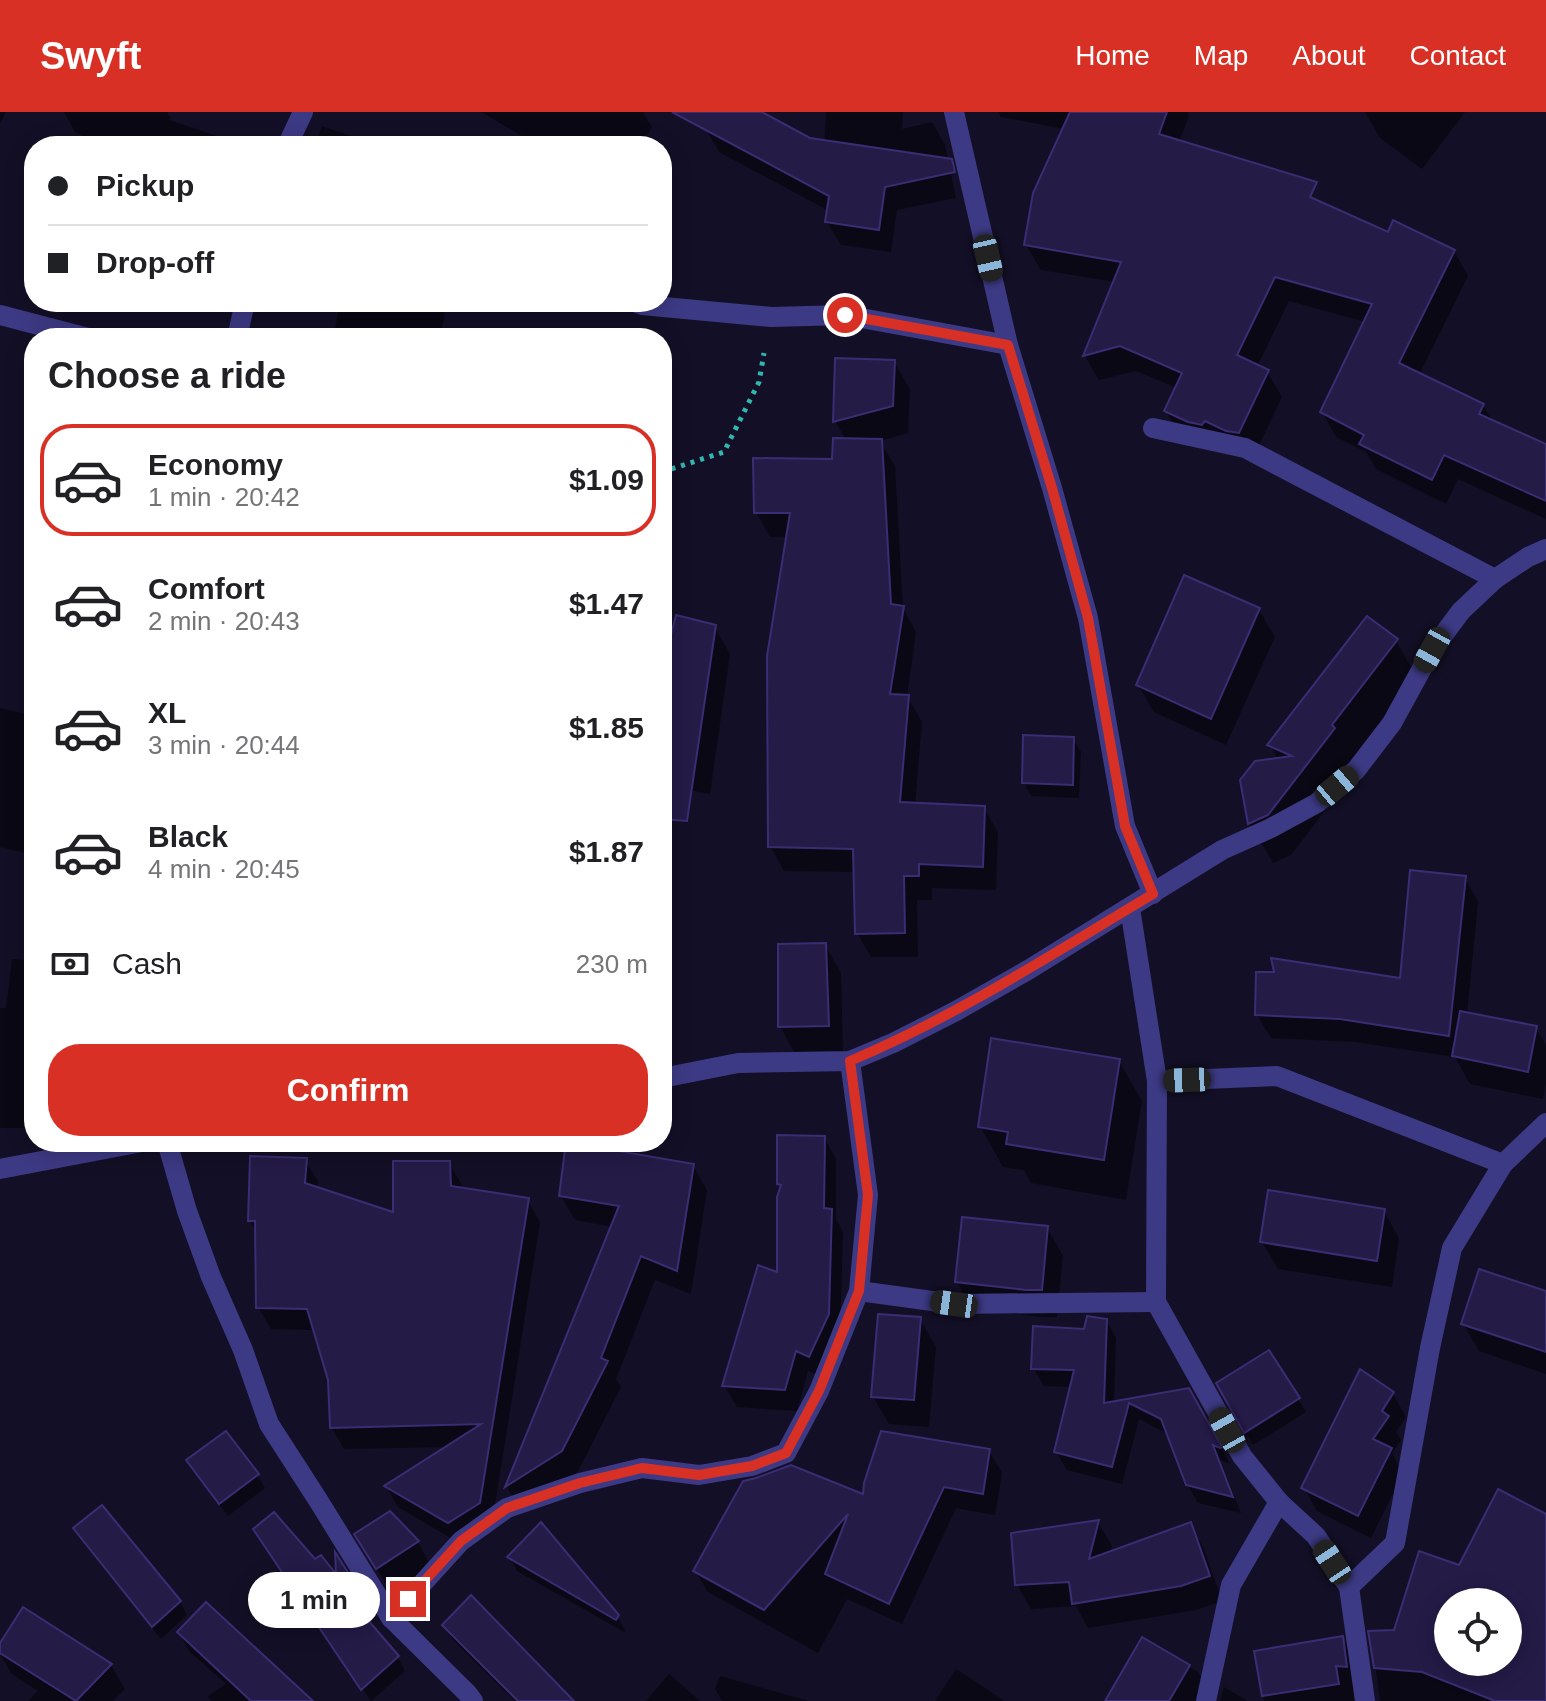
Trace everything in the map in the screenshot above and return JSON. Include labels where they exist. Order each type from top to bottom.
[{"type":"street","points":[[292,136],[303,112]]},
{"type":"street","points":[[954,112],[1008,345],[1088,618],[1125,826],[1153,894]]},
{"type":"street","points":[[672,308],[771,317],[845,315],[1008,345]]},
{"type":"street","points":[[0,315],[50,328]]},
{"type":"street","points":[[1153,428],[1245,448],[1495,579]]},
{"type":"street","points":[[672,1076],[738,1063],[850,1061],[893,1043],[1028,970],[1222,850],[1317,803],[1356,770],[1392,723],[1432,650],[1461,611],[1495,579],[1546,549]]},
{"type":"street","points":[[1130,908],[1157,1081],[1156,1302],[1242,1456],[1279,1502],[1316,1536],[1349,1587],[1365,1701]]},
{"type":"street","points":[[391,1618],[461,1541],[507,1508],[580,1483],[642,1468],[699,1475],[752,1466],[786,1453],[819,1391],[859,1291],[868,1195],[850,1061]]},
{"type":"street","points":[[1157,1081],[1277,1076],[1503,1164]]},
{"type":"street","points":[[1349,1587],[1395,1543],[1430,1348],[1452,1248],[1503,1164],[1546,1123]]},
{"type":"street","points":[[0,1169],[89,1152]]},
{"type":"street","points":[[170,1152],[191,1224],[243,1350],[269,1424],[391,1618],[473,1701]]},
{"type":"street","points":[[859,1291],[954,1304],[1156,1302]]},
{"type":"street","points":[[1206,1701],[1231,1585],[1279,1502]]},
{"type":"path","points":[[672,469],[724,452],[759,382],[771,317]]},
{"type":"building","points":[[672,112],[762,112],[810,138],[952,159],[955,172],[885,187],[879,230],[825,222],[829,196]]},
{"type":"building","points":[[1070,112],[1167,112],[1159,134],[1317,182],[1310,197],[1388,232],[1393,220],[1455,250],[1399,363],[1484,404],[1479,414],[1546,444],[1546,501],[1444,455],[1432,480],[1359,444],[1364,435],[1320,412],[1372,304],[1275,277],[1237,355],[1269,370],[1239,433],[1226,431],[1205,421],[1202,425],[1188,422],[1164,411],[1182,373],[1120,346],[1083,356],[1121,262],[1024,245],[1033,193]]},
{"type":"building","points":[[835,358],[895,360],[893,406],[833,422]]},
{"type":"building","points":[[833,438],[882,439],[891,604],[904,606],[890,694],[909,695],[900,802],[985,806],[983,867],[919,864],[919,876],[904,876],[905,933],[855,934],[853,849],[768,847],[767,656],[790,513],[754,513],[753,458],[832,459]]},
{"type":"building","points":[[1184,575],[1260,608],[1211,719],[1136,685]]},
{"type":"building","points":[[676,615],[716,625],[687,821],[672,820],[672,631]]},
{"type":"building","points":[[1367,616],[1398,639],[1268,815],[1248,824],[1240,780],[1255,761],[1292,756],[1267,745]]},
{"type":"building","points":[[1023,735],[1074,737],[1073,785],[1022,783]]},
{"type":"building","points":[[1410,870],[1466,876],[1449,1036],[1340,1019],[1255,1015],[1256,972],[1274,972],[1271,958],[1400,978]]},
{"type":"building","points":[[826,943],[829,1026],[778,1027],[778,944]]},
{"type":"building","points":[[1460,1011],[1537,1026],[1528,1072],[1452,1056]]},
{"type":"building","points":[[991,1038],[1120,1059],[1104,1160],[1006,1144],[1008,1132],[978,1127]]},
{"type":"building","points":[[777,1135],[825,1136],[824,1208],[832,1209],[829,1314],[809,1357],[796,1351],[785,1390],[722,1386],[758,1265],[777,1272],[777,1197],[781,1185],[777,1184]]},
{"type":"building","points":[[565,1152],[624,1152],[694,1164],[677,1271],[641,1256],[601,1358],[608,1361],[562,1451],[505,1487],[619,1206],[559,1196]]},
{"type":"building","points":[[250,1156],[307,1158],[305,1183],[393,1212],[393,1161],[450,1161],[451,1186],[529,1198],[480,1503],[448,1523],[384,1486],[481,1424],[330,1428],[328,1380],[307,1309],[256,1308],[255,1221],[248,1221]]},
{"type":"building","points":[[1268,1190],[1385,1209],[1377,1261],[1260,1242]]},
{"type":"building","points":[[962,1217],[1048,1226],[1042,1290],[955,1282]]},
{"type":"building","points":[[1479,1269],[1546,1291],[1546,1352],[1461,1324]]},
{"type":"building","points":[[878,1314],[921,1317],[914,1400],[871,1397]]},
{"type":"building","points":[[1087,1316],[1107,1319],[1104,1403],[1189,1388],[1222,1447],[1213,1445],[1233,1497],[1186,1485],[1161,1419],[1129,1403],[1112,1467],[1054,1452],[1074,1370],[1031,1369],[1033,1326],[1084,1329]]},
{"type":"building","points":[[1269,1350],[1300,1398],[1244,1433],[1216,1383]]},
{"type":"building","points":[[1360,1369],[1394,1392],[1382,1411],[1389,1416],[1373,1439],[1392,1448],[1358,1516],[1301,1488]]},
{"type":"building","points":[[226,1431],[259,1474],[219,1504],[186,1460]]},
{"type":"building","points":[[881,1431],[990,1449],[983,1494],[944,1487],[889,1604],[825,1574],[848,1514],[764,1610],[693,1571],[743,1481],[791,1465],[863,1494]]},
{"type":"building","points":[[1498,1489],[1546,1514],[1546,1701],[1495,1701],[1422,1672],[1374,1668],[1368,1631],[1394,1630],[1419,1551],[1459,1565]]},
{"type":"building","points":[[102,1505],[181,1601],[152,1627],[73,1528]]},
{"type":"building","points":[[390,1511],[419,1541],[376,1569],[354,1534]]},
{"type":"building","points":[[274,1512],[315,1559],[321,1555],[336,1574],[335,1552],[354,1582],[342,1590],[399,1656],[361,1690],[253,1529]]},
{"type":"building","points":[[1099,1520],[1089,1559],[1191,1522],[1210,1576],[1181,1586],[1072,1604],[1069,1582],[1015,1585],[1011,1533]]},
{"type":"building","points":[[541,1522],[619,1615],[616,1620],[507,1557]]},
{"type":"building","points":[[471,1595],[574,1701],[518,1701],[442,1625]]},
{"type":"building","points":[[206,1602],[313,1701],[251,1701],[177,1632]]},
{"type":"building","points":[[23,1607],[112,1664],[76,1701],[0,1653],[0,1643]]},
{"type":"building","points":[[1343,1636],[1347,1667],[1336,1666],[1339,1684],[1262,1696],[1254,1651]]},
{"type":"building","points":[[1142,1637],[1190,1665],[1169,1701],[1105,1701]]},
{"type":"route","points":[[408,1599],[461,1541],[507,1508],[580,1483],[642,1468],[699,1475],[752,1466],[786,1453],[819,1391],[859,1291],[868,1195],[850,1061],[956,1011],[1153,894],[1125,826],[1088,618],[1008,345],[845,315]]}]
